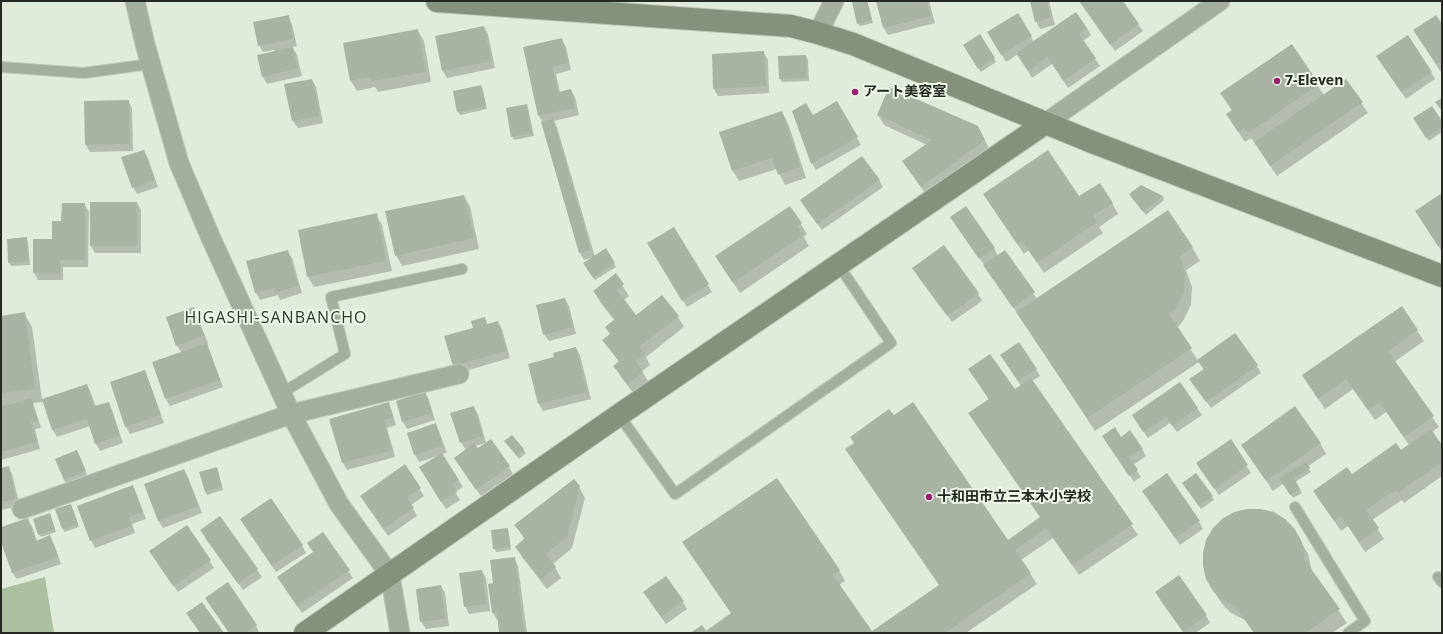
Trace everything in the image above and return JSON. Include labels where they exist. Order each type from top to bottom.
[{"type":"street","points":[[135,1],[150,64],[179,163],[210,236],[291,414],[339,504],[390,575],[400,633]]},
{"type":"street","points":[[437,1],[502,3],[791,26],[818,33],[853,44],[983,97],[1044,124],[1442,276]]},
{"type":"street","points":[[818,33],[834,1]]},
{"type":"street","points":[[305,633],[618,415],[1044,124],[1220,1]]},
{"type":"street","points":[[22,509],[291,414],[459,374]]},
{"type":"lane","points":[[1,67],[84,73],[150,64]]},
{"type":"lane","points":[[618,415],[675,494],[891,342],[838,264]]},
{"type":"lane","points":[[282,393],[345,354],[331,297],[462,269]]},
{"type":"lane","points":[[1295,507],[1365,621],[1348,633]]},
{"type":"green space","points":[[45,577],[54,633],[1,633],[1,589]]},
{"type":"building","points":[[867,1],[872,20],[857,24],[852,2]]},
{"type":"building","points":[[876,1],[927,1],[931,16],[883,28]]},
{"type":"building","points":[[1030,1],[1047,1],[1051,18],[1035,22]]},
{"type":"building","points":[[1079,1],[1123,1],[1139,24],[1110,45]]},
{"type":"building","points":[[1076,12],[1087,28],[1079,34],[1096,58],[1064,81],[1047,57],[1028,71],[1016,53]]},
{"type":"building","points":[[1018,13],[1032,36],[1001,55],[987,32]]},
{"type":"building","points":[[289,15],[293,39],[258,46],[253,22]]},
{"type":"building","points":[[1436,15],[1442,24],[1442,60],[1436,64],[1413,30]]},
{"type":"building","points":[[484,26],[492,61],[442,71],[435,36]]},
{"type":"building","points":[[418,29],[426,72],[371,81],[370,77],[350,81],[343,43]]},
{"type":"building","points":[[980,34],[995,58],[978,69],[963,45]]},
{"type":"building","points":[[1408,35],[1432,72],[1401,92],[1376,56]]},
{"type":"building","points":[[562,38],[568,63],[552,67],[558,92],[571,89],[575,108],[538,116],[523,47]]},
{"type":"building","points":[[1292,44],[1319,84],[1248,133],[1244,128],[1238,132],[1226,114],[1232,110],[1220,93]]},
{"type":"building","points":[[293,47],[298,68],[262,77],[257,55]]},
{"type":"building","points":[[764,51],[766,86],[713,89],[712,54]]},
{"type":"building","points":[[806,55],[807,78],[779,79],[778,56]]},
{"type":"building","points":[[312,79],[320,116],[292,121],[284,84]]},
{"type":"building","points":[[1346,79],[1363,102],[1270,166],[1254,142]]},
{"type":"building","points":[[481,85],[486,106],[457,112],[453,91]]},
{"type":"building","points":[[889,87],[978,126],[985,140],[921,187],[902,161],[932,140],[877,115]]},
{"type":"building","points":[[1442,98],[1442,111],[1435,102]]},
{"type":"building","points":[[129,100],[130,144],[85,145],[84,101]]},
{"type":"building","points":[[837,101],[858,137],[811,164],[792,111],[806,103],[813,115]]},
{"type":"building","points":[[527,104],[532,133],[511,137],[506,108]]},
{"type":"building","points":[[1432,106],[1442,121],[1442,127],[1426,138],[1413,118]]},
{"type":"building","points":[[782,111],[801,167],[778,175],[772,158],[732,171],[719,132]]},
{"type":"building","points":[[553,118],[591,250],[579,253],[541,122]]},
{"type":"building","points":[[144,150],[155,180],[132,188],[121,157]]},
{"type":"building","points":[[1048,150],[1079,196],[1100,183],[1113,203],[1093,216],[1097,222],[1037,263],[1022,241],[1017,244],[983,194]]},
{"type":"building","points":[[862,156],[880,180],[817,224],[800,200]]},
{"type":"building","points":[[1141,185],[1163,196],[1143,212],[1129,194]]},
{"type":"building","points":[[1442,193],[1442,243],[1438,246],[1415,211]]},
{"type":"building","points":[[464,195],[474,238],[395,256],[385,211]]},
{"type":"building","points":[[90,202],[137,202],[137,246],[90,246]]},
{"type":"building","points":[[62,203],[85,203],[85,260],[60,260],[60,273],[33,273],[33,239],[52,239],[52,221],[61,221]]},
{"type":"building","points":[[790,206],[802,223],[798,226],[804,235],[733,283],[715,256]]},
{"type":"building","points":[[966,206],[995,248],[979,259],[950,217]]},
{"type":"building","points":[[1168,210],[1193,247],[1180,256],[1185,273],[1184,292],[1176,308],[1169,314],[1192,348],[1087,418],[1016,312]]},
{"type":"building","points":[[377,213],[386,261],[307,277],[298,230]]},
{"type":"building","points":[[674,227],[709,284],[682,301],[647,243]]},
{"type":"building","points":[[27,237],[28,261],[8,263],[7,239]]},
{"type":"building","points":[[944,245],[979,293],[947,316],[912,268]]},
{"type":"building","points":[[606,248],[615,263],[593,278],[583,263]]},
{"type":"building","points":[[288,250],[298,286],[275,293],[274,288],[255,293],[246,261]]},
{"type":"building","points":[[1005,250],[1035,292],[1013,308],[983,265]]},
{"type":"building","points":[[616,273],[624,284],[617,290],[636,315],[662,295],[679,316],[639,347],[645,354],[636,361],[643,372],[628,384],[613,366],[619,361],[602,340],[610,334],[605,327],[615,319],[593,291]]},
{"type":"building","points":[[565,298],[573,327],[543,335],[536,305]]},
{"type":"building","points":[[1402,306],[1418,330],[1388,351],[1434,416],[1404,437],[1380,402],[1368,410],[1346,379],[1318,399],[1302,375]]},
{"type":"building","points":[[194,307],[204,336],[176,346],[166,317]]},
{"type":"building","points":[[25,312],[35,389],[1,393],[1,316]]},
{"type":"building","points":[[485,317],[487,324],[498,321],[507,351],[453,366],[444,336],[473,328],[471,321]]},
{"type":"building","points":[[1235,333],[1258,365],[1206,402],[1189,379],[1204,369],[1197,360]]},
{"type":"building","points":[[1019,342],[1037,369],[1018,381],[1000,355]]},
{"type":"building","points":[[207,343],[220,380],[165,399],[152,362]]},
{"type":"building","points":[[576,347],[587,392],[538,404],[528,364],[554,357],[553,353]]},
{"type":"building","name":"十和田市立三本木小学校","points":[[990,354],[1015,389],[1031,378],[1133,524],[1072,565],[1046,528],[1015,550],[1031,573],[945,633],[690,633],[702,625],[706,631],[731,613],[682,542],[777,478],[840,570],[833,575],[872,631],[939,585],[845,449],[854,443],[850,437],[889,409],[894,415],[913,402],[1008,540],[1040,517],[968,413],[989,399],[968,369]]},
{"type":"building","points":[[145,370],[161,415],[125,427],[110,382]]},
{"type":"building","points":[[1180,382],[1198,408],[1172,426],[1166,417],[1143,432],[1132,415]]},
{"type":"building","points":[[87,384],[94,406],[109,402],[120,436],[95,444],[87,419],[52,430],[42,399]]},
{"type":"building","points":[[425,391],[432,413],[402,422],[396,401]]},
{"type":"building","points":[[31,398],[38,420],[31,422],[37,442],[1,452],[1,407]]},
{"type":"building","points":[[389,402],[393,418],[384,420],[392,450],[342,463],[329,419]]},
{"type":"building","points":[[474,406],[483,436],[460,443],[450,413]]},
{"type":"building","points":[[1295,406],[1321,443],[1266,481],[1241,445]]},
{"type":"building","points":[[436,423],[443,446],[414,455],[407,433]]},
{"type":"building","points":[[1115,427],[1121,437],[1130,430],[1143,449],[1129,457],[1138,470],[1129,476],[1102,436]]},
{"type":"building","points":[[1431,429],[1442,445],[1442,462],[1398,493],[1395,490],[1366,510],[1379,528],[1359,542],[1341,516],[1334,521],[1313,491],[1347,467],[1352,474],[1396,443],[1401,450]]},
{"type":"building","points":[[512,435],[524,449],[517,456],[504,441]]},
{"type":"building","points":[[491,439],[510,466],[476,490],[454,458],[474,443],[478,448]]},
{"type":"building","points":[[1231,439],[1248,465],[1214,489],[1196,463]]},
{"type":"building","points":[[77,450],[86,471],[64,480],[55,459]]},
{"type":"building","points":[[442,453],[459,480],[452,484],[457,492],[441,502],[419,467]]},
{"type":"building","points":[[1306,462],[1310,468],[1294,478],[1300,489],[1290,495],[1279,478]]},
{"type":"building","points":[[405,464],[421,488],[407,498],[414,508],[384,529],[360,496]]},
{"type":"building","points":[[9,466],[16,499],[1,502],[1,468]]},
{"type":"building","points":[[217,467],[222,487],[205,492],[199,472]]},
{"type":"building","points":[[184,469],[198,506],[158,521],[144,484]]},
{"type":"building","points":[[1167,473],[1200,521],[1175,538],[1142,491]]},
{"type":"building","points":[[1196,473],[1213,496],[1199,506],[1182,483]]},
{"type":"building","points":[[574,479],[580,486],[567,537],[546,554],[556,567],[541,579],[515,547],[525,538],[514,525]]},
{"type":"building","points":[[133,485],[143,512],[129,517],[132,526],[90,541],[77,506]]},
{"type":"building","points":[[271,498],[303,545],[272,566],[240,519]]},
{"type":"building","points":[[71,504],[78,524],[62,529],[55,509]]},
{"type":"building","points":[[1247,509],[1260,509],[1274,512],[1285,519],[1294,528],[1301,540],[1305,553],[1304,559],[1340,609],[1305,633],[1254,633],[1236,607],[1222,600],[1213,591],[1206,579],[1203,566],[1203,553],[1206,540],[1213,528],[1222,519],[1234,512]]},
{"type":"building","points":[[50,513],[55,529],[38,535],[33,519]]},
{"type":"building","points":[[220,516],[258,569],[238,584],[200,530]]},
{"type":"building","points":[[28,518],[36,541],[50,535],[58,557],[12,573],[1,542],[1,527]]},
{"type":"building","points":[[187,525],[211,560],[173,586],[149,551]]},
{"type":"building","points":[[508,528],[510,547],[493,549],[491,530]]},
{"type":"building","points":[[323,532],[350,570],[297,606],[277,577],[313,552],[307,543]]},
{"type":"building","points":[[515,557],[524,633],[499,633],[497,612],[492,613],[488,584],[493,583],[490,560]]},
{"type":"building","points":[[482,570],[486,604],[464,607],[459,573]]},
{"type":"building","points":[[1179,575],[1207,615],[1183,632],[1155,592]]},
{"type":"building","points":[[666,576],[684,601],[661,617],[643,592]]},
{"type":"building","points":[[228,582],[257,625],[245,633],[229,633],[205,598]]},
{"type":"building","points":[[441,585],[445,619],[420,622],[416,589]]},
{"type":"building","points":[[202,602],[224,633],[200,633],[186,613]]},
{"type":"place","name":"7-Eleven","points":[[1277,81]]},
{"type":"place","name":"アート美容室","points":[[855,92]]},
{"type":"place","name":"十和田市立三本木小学校","points":[[929,497]]},
{"type":"district","name":"HIGASHI-SANBANCHO","points":[[276,318]]}]
